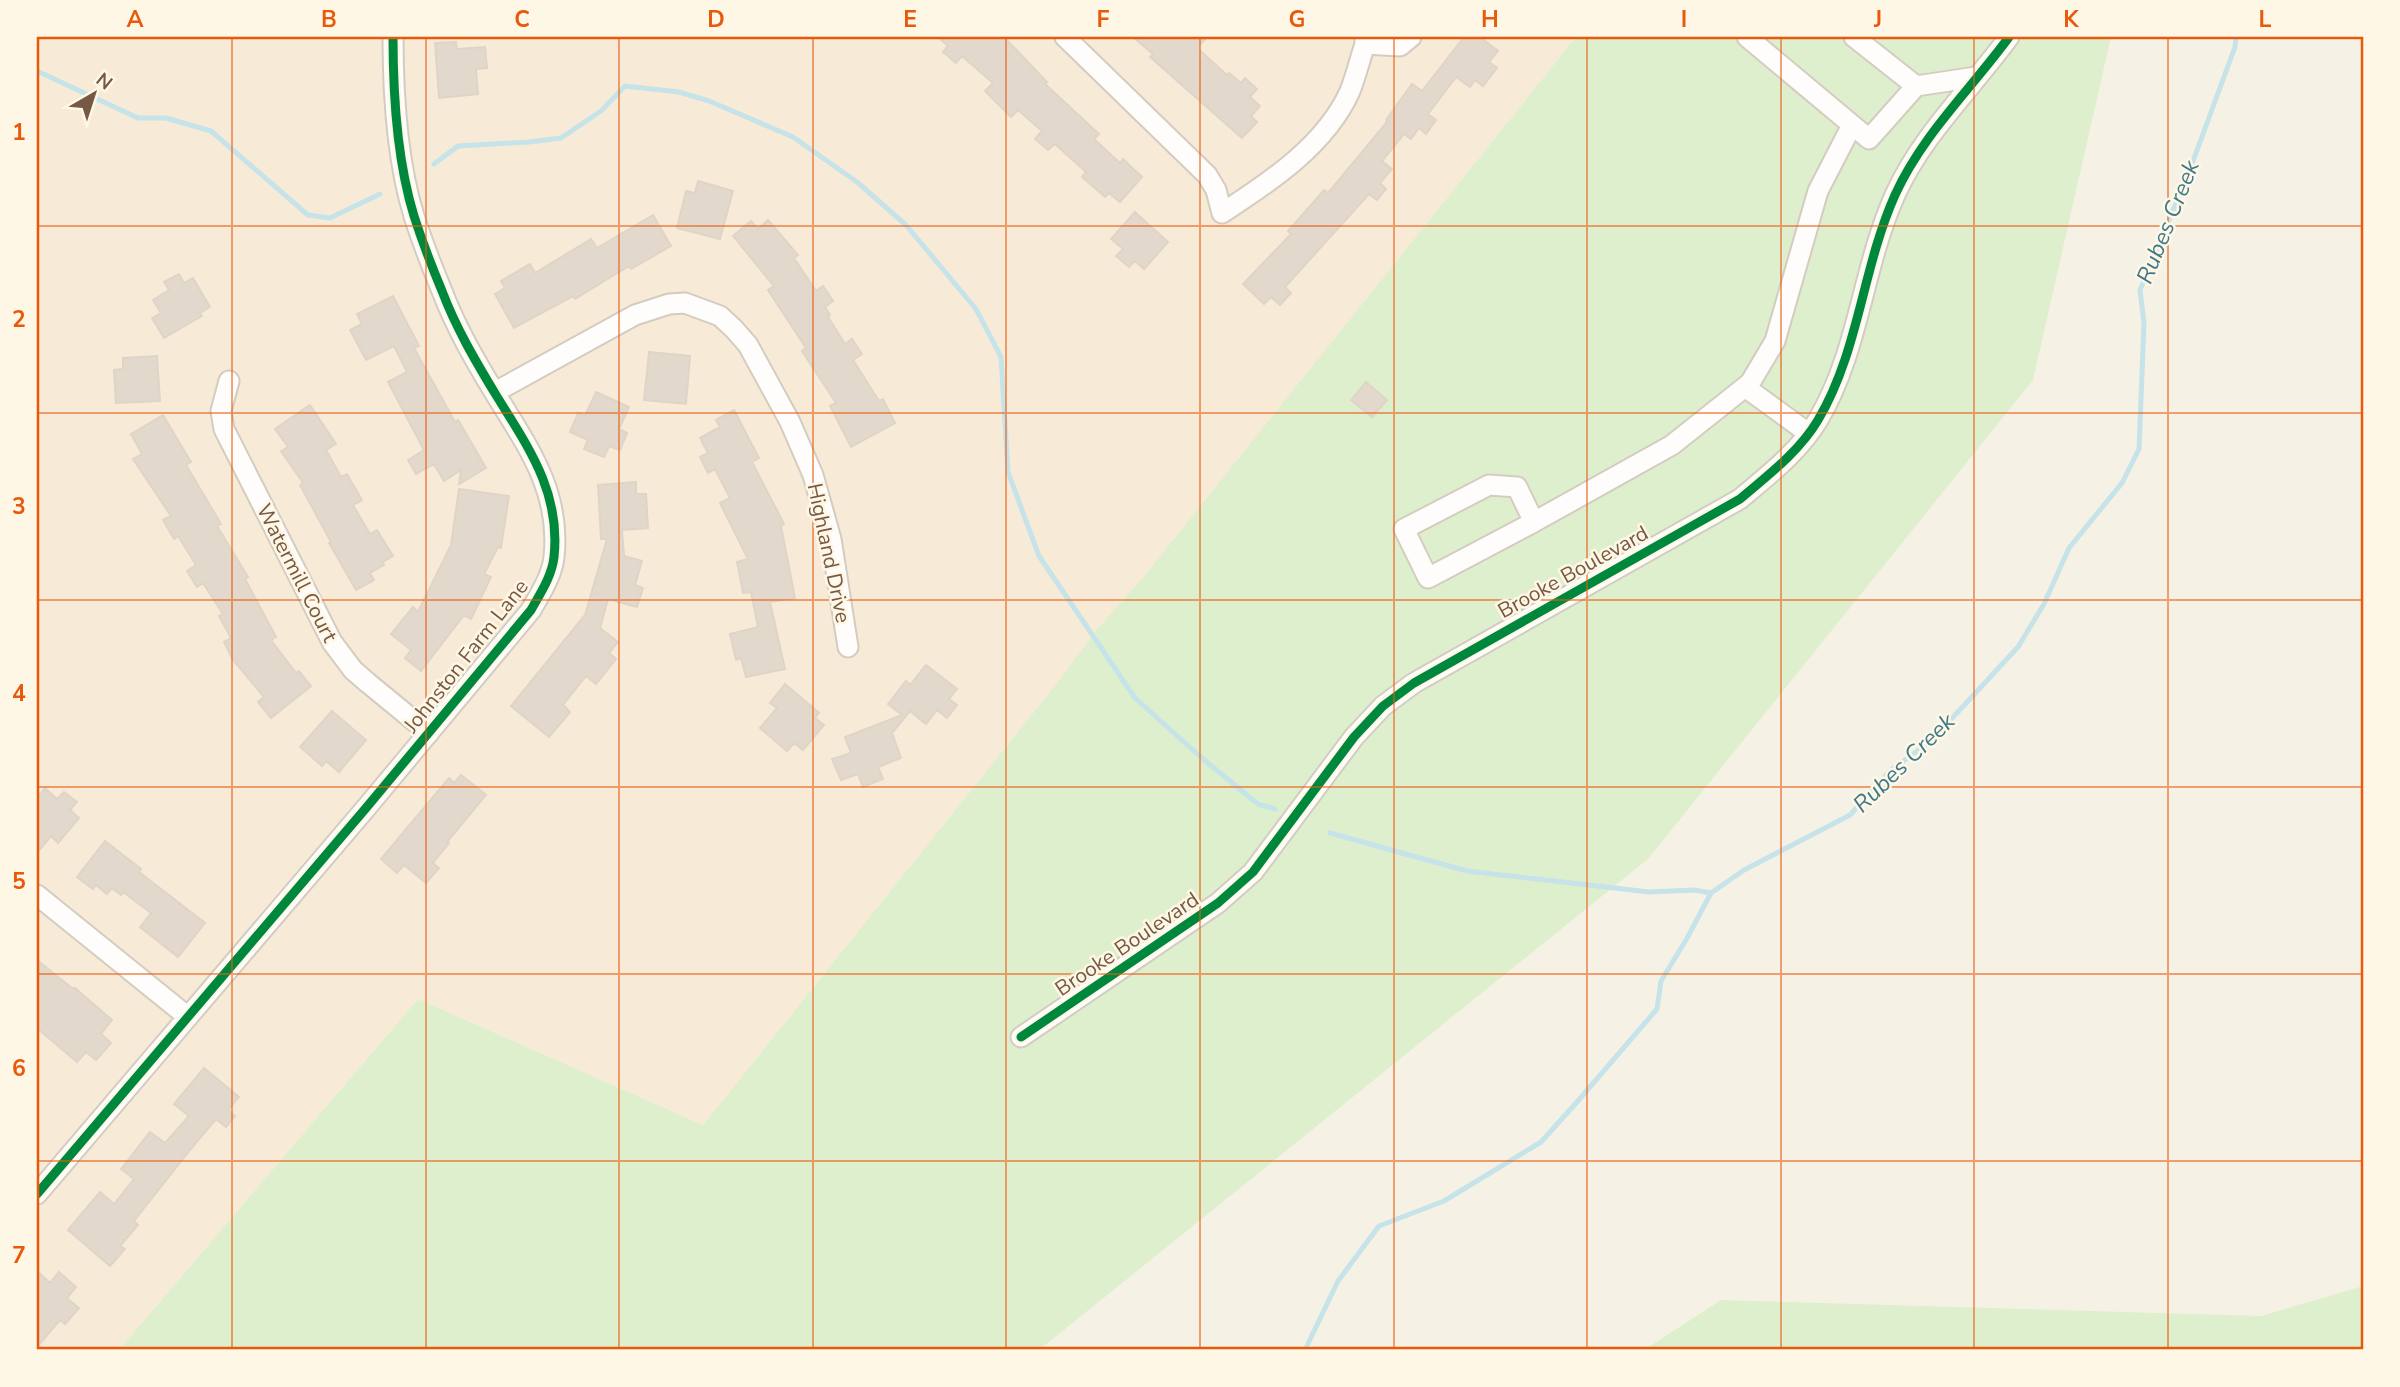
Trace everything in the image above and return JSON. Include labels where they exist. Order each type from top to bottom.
[{"type":"street","name":"Johnston Farm Lane","points":[[37,1194],[531,610],[544,587],[554,559],[555,527],[541,468],[458,326],[442,292],[414,215],[395,110],[393,37]]},
{"type":"street","points":[[1065,37],[1207,175],[1216,190],[1222,214],[1267,184],[1322,134],[1350,92],[1365,40],[1400,46],[1412,37]]},
{"type":"street","points":[[1747,37],[1869,139],[1916,86],[1976,77]]},
{"type":"street","points":[[1854,37],[1916,86]]},
{"type":"street","name":"Brooke Boulevard","points":[[1021,1037],[1218,903],[1253,872],[1322,778],[1383,706],[1450,661],[1740,499],[1783,463],[1817,422],[1838,382],[1850,348],[1865,284],[1896,193],[1933,132],[2009,37]]},
{"type":"street","points":[[1534,522],[1517,487],[1489,485],[1404,529],[1428,578],[1534,522],[1671,445],[1750,383],[1775,341],[1818,191],[1852,125]]},
{"type":"street","name":"Highland Drive","points":[[495,392],[635,314],[651,308],[685,303],[720,316],[734,329],[758,362],[790,422],[813,475],[831,539],[848,647]]},
{"type":"street","name":"Watermill Court","points":[[229,381],[221,411],[224,429],[322,626],[353,670],[429,733]]},
{"type":"street","points":[[1745,387],[1808,433]]},
{"type":"street","points":[[37,895],[188,1017]]},
{"type":"shaded area","points":[[37,37],[1576,37],[1145,575],[1099,627],[1054,687],[703,1125],[418,999],[119,1350],[37,1350]]},
{"type":"green space","points":[[1576,37],[2111,37],[2033,380],[1648,859],[1039,1350],[119,1350],[418,999],[703,1125],[1054,687],[1099,627],[1145,575]]},
{"type":"green space","points":[[2363,1286],[2363,1350],[1644,1350],[1721,1300],[2261,1316]]},
{"type":"building","points":[[938,37],[1004,37],[1047,82],[1045,84],[1099,134],[1094,139],[1120,163],[1123,159],[1142,177],[1120,202],[1109,193],[1105,197],[1082,177],[1086,172],[1055,144],[1048,150],[1035,139],[1042,131],[1018,110],[1011,117],[985,91],[993,83],[962,56],[956,63],[943,52],[948,46]]},
{"type":"building","points":[[1133,37],[1207,37],[1197,48],[1227,75],[1229,73],[1241,83],[1245,78],[1257,89],[1250,97],[1260,106],[1251,116],[1257,122],[1242,138],[1150,57],[1153,54]]},
{"type":"building","points":[[1464,37],[1480,37],[1498,51],[1489,62],[1497,68],[1483,86],[1475,80],[1470,87],[1456,77],[1428,114],[1436,120],[1426,134],[1419,128],[1411,139],[1404,134],[1382,161],[1392,169],[1380,183],[1386,189],[1377,200],[1369,194],[1285,287],[1291,293],[1280,305],[1271,297],[1264,304],[1243,284],[1291,234],[1288,231],[1324,190],[1328,193],[1387,122],[1412,84],[1422,91]]},
{"type":"building","points":[[456,42],[457,49],[485,47],[487,68],[476,69],[478,94],[439,98],[435,43]]},
{"type":"building","points":[[698,181],[733,191],[720,239],[677,228],[686,191],[695,193]]},
{"type":"building","points":[[1135,212],[1168,242],[1144,269],[1135,261],[1129,267],[1116,256],[1123,249],[1111,239]]},
{"type":"building","points":[[653,215],[671,246],[631,269],[629,266],[575,299],[573,296],[514,328],[495,294],[505,288],[501,281],[530,264],[535,273],[591,239],[597,248]]},
{"type":"building","points":[[768,220],[798,255],[794,258],[816,291],[823,286],[833,301],[825,307],[830,315],[828,317],[845,344],[852,339],[862,354],[853,360],[879,401],[883,399],[895,423],[851,447],[830,406],[836,403],[802,351],[806,348],[768,290],[774,286],[733,236],[751,221],[758,229]]},
{"type":"building","points":[[179,274],[184,283],[193,278],[210,307],[200,313],[202,316],[164,338],[152,318],[161,313],[153,300],[169,290],[164,282]]},
{"type":"building","points":[[393,296],[419,346],[414,348],[455,422],[458,420],[486,468],[459,484],[461,470],[444,481],[434,464],[416,474],[408,460],[424,450],[388,382],[407,372],[394,346],[366,360],[350,330],[362,324],[357,314]]},
{"type":"building","points":[[649,352],[690,356],[686,404],[644,400]]},
{"type":"building","points":[[157,356],[160,401],[116,403],[114,370],[123,369],[123,358]]},
{"type":"building","points":[[1366,382],[1387,400],[1372,417],[1351,400]]},
{"type":"building","points":[[596,392],[629,407],[619,429],[627,433],[620,450],[609,446],[604,457],[584,449],[588,440],[570,432],[578,413],[585,416]]},
{"type":"building","points":[[310,405],[336,444],[326,450],[341,477],[347,474],[362,500],[353,505],[370,534],[377,530],[393,556],[370,573],[374,580],[356,590],[300,485],[303,483],[281,451],[288,447],[275,429]]},
{"type":"building","points":[[734,410],[759,458],[752,462],[784,524],[781,526],[795,598],[770,602],[785,669],[746,677],[741,658],[736,660],[730,634],[758,627],[751,592],[743,593],[737,562],[748,559],[720,503],[730,498],[715,469],[708,473],[700,457],[708,453],[700,438],[720,427],[716,420]]},
{"type":"building","points":[[163,415],[191,462],[186,465],[221,524],[217,526],[248,577],[245,579],[276,637],[271,640],[296,673],[299,671],[311,686],[271,718],[258,702],[264,697],[233,660],[224,642],[231,638],[219,616],[223,614],[203,583],[197,587],[187,571],[196,565],[178,536],[174,539],[163,520],[171,516],[133,459],[142,454],[131,434]]},
{"type":"building","points":[[636,482],[636,494],[646,494],[648,528],[622,530],[624,556],[642,561],[635,585],[643,588],[637,607],[608,599],[600,628],[618,642],[609,653],[616,659],[596,684],[586,676],[563,705],[570,712],[549,737],[511,706],[585,615],[607,539],[601,539],[598,485]]},
{"type":"building","points":[[459,489],[509,496],[501,548],[498,547],[484,574],[491,577],[471,619],[464,615],[421,671],[405,658],[411,650],[391,634],[413,607],[418,612],[451,545]]},
{"type":"building","points":[[926,665],[957,689],[949,699],[957,705],[947,718],[937,710],[926,724],[910,711],[892,733],[901,758],[878,767],[883,779],[863,787],[858,774],[841,780],[832,759],[851,753],[845,737],[902,715],[888,704],[906,681],[910,685]]},
{"type":"building","points":[[785,684],[819,713],[815,718],[824,725],[803,750],[794,743],[787,751],[760,728],[777,708],[770,703]]},
{"type":"building","points":[[332,711],[366,740],[339,772],[326,761],[322,766],[300,747]]},
{"type":"building","points":[[461,775],[486,795],[433,863],[439,868],[426,883],[404,865],[397,873],[381,859],[449,778],[454,783]]},
{"type":"building","points":[[45,788],[57,799],[64,792],[77,802],[70,810],[79,818],[58,843],[51,836],[37,853],[37,798]]},
{"type":"building","points":[[105,841],[141,869],[139,872],[205,923],[178,957],[140,927],[151,913],[123,892],[121,895],[112,888],[107,894],[96,885],[93,889],[77,877]]},
{"type":"building","points":[[37,960],[112,1020],[101,1034],[111,1043],[96,1060],[86,1052],[77,1062],[37,1028]]},
{"type":"building","points":[[204,1068],[239,1097],[228,1110],[235,1116],[226,1127],[216,1119],[190,1150],[134,1221],[138,1225],[120,1246],[125,1249],[110,1266],[68,1230],[100,1192],[114,1204],[134,1179],[121,1169],[150,1132],[165,1143],[189,1116],[174,1104]]},
{"type":"building","points":[[37,1271],[50,1283],[59,1272],[76,1287],[67,1298],[79,1308],[65,1324],[60,1320],[37,1347]]},
{"type":"waterway","name":"Rubes Creek","points":[[1305,1350],[1338,1281],[1379,1226],[1444,1201],[1541,1142],[1577,1102],[1657,1009],[1661,981],[1711,893],[1744,870],[1850,815],[1891,770],[1931,741],[2018,647],[2044,604],[2069,548],[2122,483],[2139,449],[2144,323],[2140,290],[2189,172],[2235,47],[2236,37]]},
{"type":"waterway","points":[[37,71],[138,118],[166,118],[211,131],[308,215],[330,218],[380,194]]},
{"type":"waterway","points":[[434,164],[458,146],[561,138],[601,111],[625,86],[679,92],[709,101],[793,137],[857,182],[906,225],[976,309],[1001,357],[1008,472],[1039,556],[1135,698],[1258,804],[1275,809]]},
{"type":"waterway","points":[[1330,833],[1467,871],[1649,892],[1694,890],[1711,893]]},
{"type":"cycle path","points":[[37,1194],[531,610],[551,571],[555,534],[552,512],[540,471],[460,331],[414,216],[397,127],[393,37]]},
{"type":"cycle path","points":[[1021,1037],[1218,903],[1253,872],[1354,737],[1383,706],[1414,683],[1740,499],[1792,453],[1810,432],[1832,394],[1852,338],[1884,223],[1906,173],[1933,132],[2009,37]]}]
